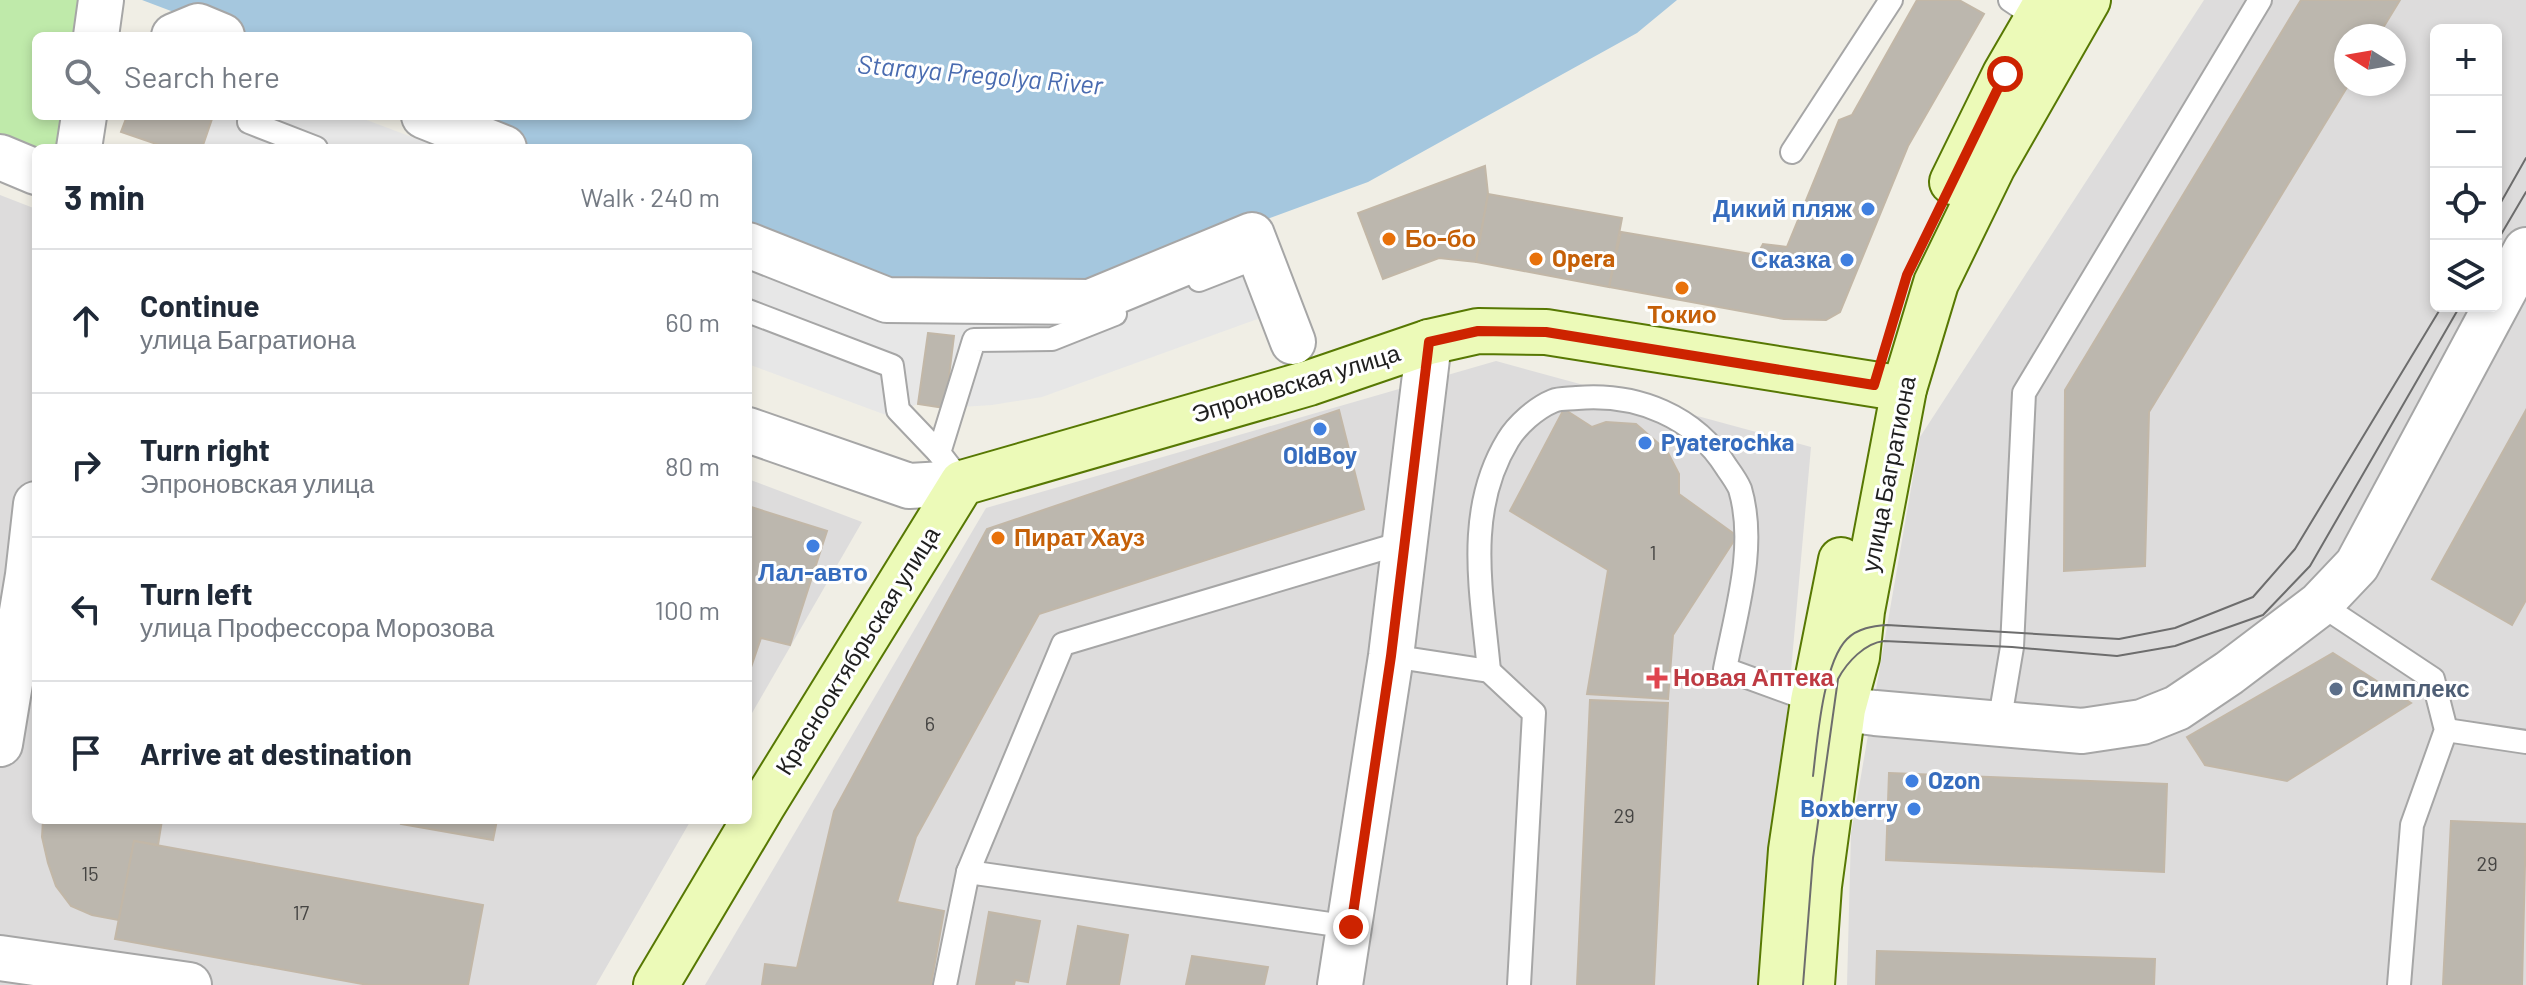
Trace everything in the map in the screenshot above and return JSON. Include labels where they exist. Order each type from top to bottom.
[{"type":"main road","name":"улица Багратиона","points":[[1889,387],[1993,166],[2088,0]]},
{"type":"main road","name":"улица Багратиона","points":[[1781,985],[1791,850],[1828,705],[1857,657],[1889,387],[1907,275],[2005,74],[2032,6]]},
{"type":"main road","name":"Эпроновская улица","points":[[950,468],[1309,383],[1429,342],[1478,331],[1546,332],[1889,387]]},
{"type":"main road","name":"Краснооктябрьская улица","points":[[756,802],[950,468]]},
{"type":"main road","name":"улица Багратиона","points":[[1812,985],[1828,705]]},
{"type":"main road","name":"Краснооктябрьская улица","points":[[656,985],[744,824]]},
{"type":"street","points":[[97,32],[101,0]]},
{"type":"street","points":[[184,32],[198,26],[212,32]]},
{"type":"street","points":[[80,144],[83,120]]},
{"type":"street","points":[[434,120],[494,144]]},
{"type":"street","points":[[0,157],[32,170]]},
{"type":"street","name":"Эпроновская улица","points":[[752,247],[887,300],[1090,302],[1252,235],[1293,342]]},
{"type":"street","points":[[1828,705],[2082,731],[2142,722],[2177,708],[2320,604],[2357,565],[2526,250]]},
{"type":"street","points":[[1340,985],[1391,656],[1429,342]]},
{"type":"street","name":"Эпроновская улица","points":[[752,431],[909,486],[950,468]]},
{"type":"street","points":[[0,744],[32,576]]},
{"type":"street","points":[[0,958],[189,985]]},
{"type":"lane","points":[[1792,152],[1891,0]]},
{"type":"lane","points":[[1999,724],[2012,647],[2024,393],[2260,0]]},
{"type":"lane","points":[[249,122],[306,144]]},
{"type":"lane","points":[[950,468],[974,340],[1052,339],[1240,264]]},
{"type":"lane","points":[[752,313],[892,366],[898,410],[950,468]]},
{"type":"lane","points":[[1489,671],[1478,541],[1487,486],[1508,439],[1530,415],[1554,400],[1598,396],[1628,400],[1656,410],[1687,424],[1714,447],[1739,487],[1746,521],[1746,557],[1725,669],[1828,705]]},
{"type":"lane","points":[[945,985],[968,872],[1063,644],[1405,542]]},
{"type":"lane","points":[[2320,604],[2433,679],[2446,730],[2412,825],[2399,985]]},
{"type":"lane","points":[[1391,656],[1489,671],[1534,713],[1519,985]]},
{"type":"lane","points":[[2446,730],[2526,742]]},
{"type":"lane","points":[[968,872],[1351,927]]},
{"type":"shaded area","points":[[2204,0],[2526,0],[2526,985],[1847,985],[1851,833],[1920,437]]},
{"type":"shaded area","points":[[212,120],[367,120],[430,144],[203,144]]},
{"type":"shaded area","points":[[0,195],[32,207],[32,824],[689,824],[596,985],[0,985]]},
{"type":"shaded area","points":[[1250,251],[1274,313],[1042,397],[945,408],[954,337],[928,333],[918,404],[886,415],[752,365],[752,264]]},
{"type":"shaded area","points":[[1496,361],[1811,447],[1763,985],[705,985],[986,508]]},
{"type":"shaded area","points":[[752,481],[862,522],[752,713]]},
{"type":"green space","points":[[0,0],[101,0],[97,32],[32,32],[32,120],[83,120],[80,144],[32,144],[32,170],[0,157]]},
{"type":"water","name":"Staraya Pregolya River","points":[[142,0],[1677,0],[1637,33],[1368,182],[1088,285],[889,284],[752,232],[752,144],[520,144],[458,120],[752,120],[752,32],[226,32]]},
{"type":"building","points":[[1917,0],[1959,0],[1984,14],[1908,146],[1840,312],[1826,320],[1784,319],[1609,287],[1621,232],[1757,255],[1763,244],[1787,247],[1839,120],[1852,115]]},
{"type":"building","points":[[2301,0],[2400,0],[2385,24],[2334,24],[2334,96],[2342,96],[2149,412],[2145,566],[2064,571],[2065,390]]},
{"type":"building","points":[[126,120],[212,120],[203,144],[156,144],[121,132]]},
{"type":"building","points":[[1485,166],[1488,194],[1476,262],[1439,258],[1383,279],[1358,213]]},
{"type":"building","points":[[1488,194],[1622,218],[1609,287],[1476,262]]},
{"type":"building","points":[[928,333],[954,336],[945,408],[918,404]]},
{"type":"building","points":[[1564,409],[1592,427],[1606,422],[1636,424],[1667,451],[1679,474],[1679,494],[1737,536],[1673,635],[1668,699],[1587,694],[1608,570],[1510,511]]},
{"type":"building","points":[[1339,410],[1364,509],[1039,614],[916,837],[897,902],[944,911],[931,985],[762,985],[765,964],[797,968],[834,811],[987,529]]},
{"type":"building","points":[[2526,410],[2526,600],[2512,625],[2432,579]]},
{"type":"building","points":[[752,507],[827,531],[790,645],[761,638],[752,664]]},
{"type":"building","points":[[2333,653],[2411,703],[2287,781],[2205,765],[2187,737]]},
{"type":"building","points":[[1590,700],[1668,703],[1654,985],[1577,985]]},
{"type":"building","points":[[1889,773],[2167,784],[2164,872],[1886,860]]},
{"type":"building","points":[[2451,821],[2526,824],[2522,985],[2443,985]]},
{"type":"building","points":[[43,824],[161,824],[158,845],[134,841],[119,920],[92,915],[71,906],[56,886],[42,837]]},
{"type":"building","points":[[401,824],[496,824],[493,840]]},
{"type":"building","points":[[134,841],[483,905],[468,985],[368,985],[115,939]]},
{"type":"building","points":[[989,912],[1040,921],[1028,982],[1015,980],[1014,985],[976,985]]},
{"type":"building","points":[[1078,926],[1128,935],[1119,985],[1067,985]]},
{"type":"building","points":[[1877,951],[2155,959],[2154,985],[1876,985]]},
{"type":"building","points":[[1192,956],[1268,967],[1264,985],[1186,985]]},
{"type":"tram line","points":[[2502,200],[2526,158]]},
{"type":"tram line","points":[[2498,240],[2526,192]]},
{"type":"tram line","points":[[1813,776],[1822,704],[1832,666],[1847,639],[1861,630],[1887,625],[2119,639],[2175,628],[2253,597],[2295,549],[2438,312]]},
{"type":"tram line","points":[[1803,985],[1813,858],[1838,679],[1846,666],[1863,649],[1884,641],[2117,656],[2175,646],[2263,615],[2310,566],[2457,312]]},
{"type":"place","name":"Дикий пляж","points":[[1868,209]]},
{"type":"place","name":"Бо-бо","points":[[1389,239]]},
{"type":"place","name":"Opera","points":[[1536,259]]},
{"type":"place","name":"Сказка","points":[[1847,260]]},
{"type":"place","name":"Токио","points":[[1682,288]]},
{"type":"place","name":"OldBoy","points":[[1320,429]]},
{"type":"place","name":"Pyaterochka","points":[[1645,443]]},
{"type":"place","name":"Пират Хауз","points":[[998,538]]},
{"type":"place","name":"Лал-авто","points":[[813,546]]},
{"type":"place","name":"Новая Аптека","points":[[1657,678]]},
{"type":"place","name":"Симплекс","points":[[2336,689]]},
{"type":"place","name":"Ozon","points":[[1912,781]]},
{"type":"place","name":"Boxberry","points":[[1914,809]]},
{"type":"route","points":[[1351,927],[1391,656],[1429,342],[1478,331],[1546,332],[1874,385],[1907,275],[2005,74]]}]
